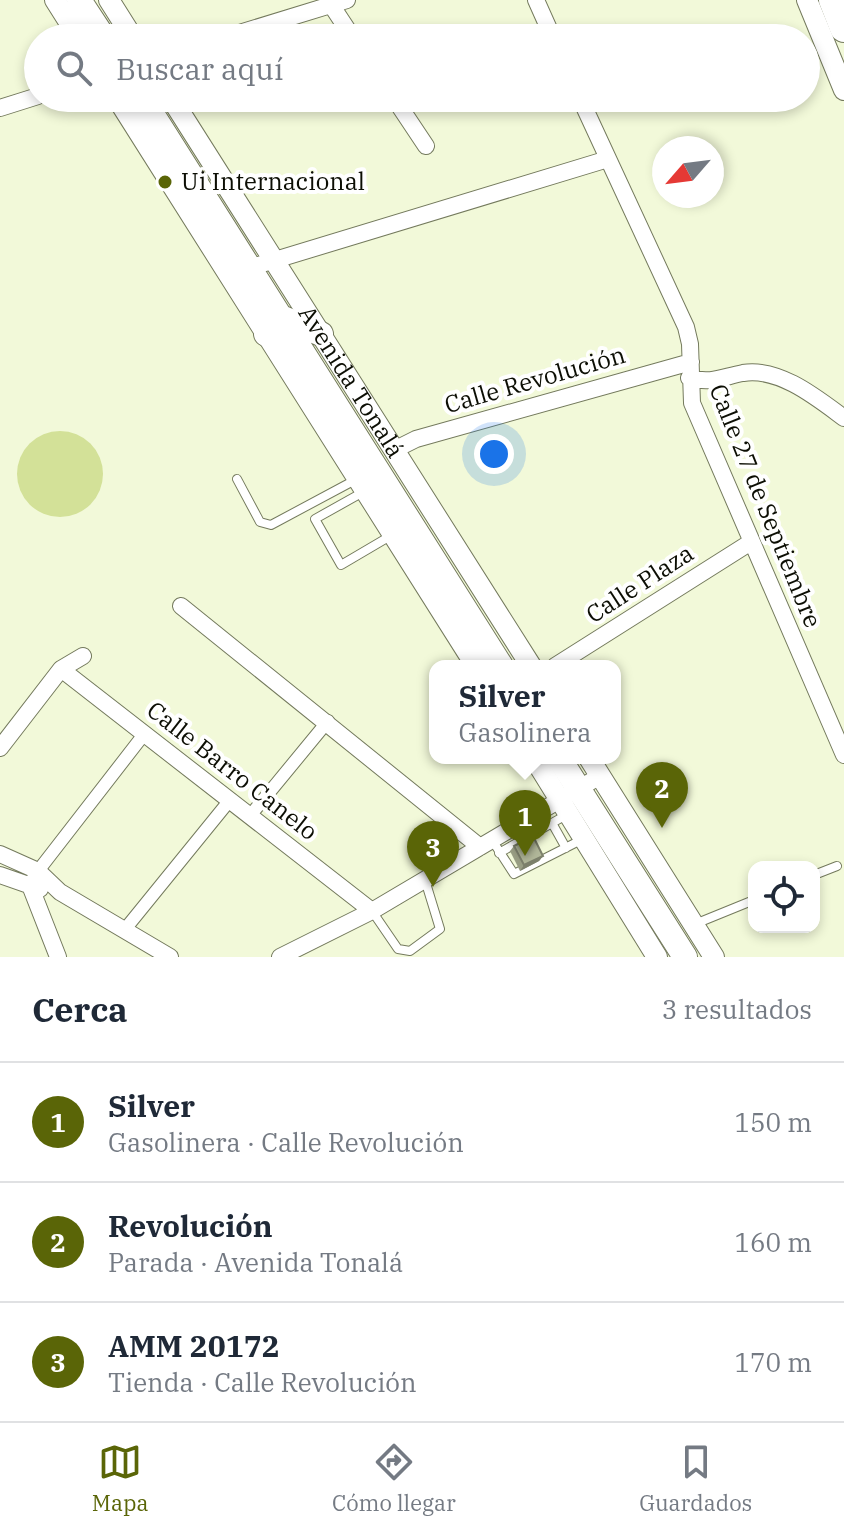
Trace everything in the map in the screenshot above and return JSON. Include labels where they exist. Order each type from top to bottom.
[{"type":"highway","points":[[833,0],[844,28]]},
{"type":"main road","points":[[79,0],[95,24]]},
{"type":"main road","name":"Avenida Tonalá","points":[[150,112],[239,271],[274,325],[301,350],[497,660]]},
{"type":"main road","points":[[274,325],[321,334]]},
{"type":"main road","points":[[560,764],[565,806],[685,957]]},
{"type":"street","points":[[55,0],[70,24]]},
{"type":"street","points":[[109,0],[124,24]]},
{"type":"street","points":[[536,0],[547,24]]},
{"type":"street","points":[[807,0],[817,24]]},
{"type":"street","points":[[267,24],[335,2],[346,24]]},
{"type":"street","points":[[820,32],[844,90]]},
{"type":"street","points":[[0,108],[24,100]]},
{"type":"street","name":"Avenida Tonalá","points":[[127,112],[239,271]]},
{"type":"street","name":"Avenida Tonalá","points":[[180,112],[527,660]]},
{"type":"street","points":[[403,112],[426,146]]},
{"type":"street","name":"Calle 27 de Septiembre","points":[[586,112],[686,327],[692,403],[751,542],[840,731],[844,755]]},
{"type":"street","points":[[239,271],[273,258],[608,159]]},
{"type":"street","name":"Avenida Tonalá","points":[[274,325],[362,485],[472,660]]},
{"type":"street","name":"Calle Revolución","points":[[394,450],[416,439],[690,370],[707,383],[742,373],[775,376],[844,418]]},
{"type":"street","name":"Calle Plaza","points":[[564,660],[751,542]]},
{"type":"street","points":[[181,606],[490,847]]},
{"type":"street","points":[[0,748],[61,669],[83,656]]},
{"type":"street","name":"Calle Barro Canelo","points":[[61,669],[372,911]]},
{"type":"street","points":[[249,817],[328,721]]},
{"type":"street","points":[[58,957],[31,888],[38,871],[145,733]]},
{"type":"street","points":[[538,764],[565,806],[575,843],[657,957]]},
{"type":"street","points":[[593,764],[714,957]]},
{"type":"street","points":[[280,957],[372,911],[565,806],[600,776]]},
{"type":"street","points":[[126,928],[230,800]]},
{"type":"street","points":[[0,854],[38,871],[60,892],[126,928],[170,957]]},
{"type":"street","points":[[0,875],[31,888],[60,892]]},
{"type":"lane","points":[[237,479],[260,522],[271,525],[362,485]]},
{"type":"lane","points":[[362,485],[315,519],[341,565],[393,535]]},
{"type":"lane","points":[[565,806],[490,847],[509,871],[521,874],[575,843]]},
{"type":"lane","points":[[820,873],[837,866]]},
{"type":"lane","points":[[372,911],[398,949],[410,951],[440,929],[425,880]]},
{"type":"lane","points":[[694,924],[748,902]]},
{"type":"green space","points":[[60,431],[84,438],[96,450],[103,474],[96,498],[84,510],[60,517],[36,510],[24,498],[17,474],[24,450],[36,438]]},
{"type":"building","points":[[533,836],[543,856],[524,865],[514,846]]},
{"type":"place","name":"Ui Internacional","points":[[165,182]]},
{"type":"place","name":"Revolución","points":[[662,828]]},
{"type":"place","name":"Silver","points":[[525,856]]},
{"type":"place","name":"AMM 20172","points":[[433,887]]}]
